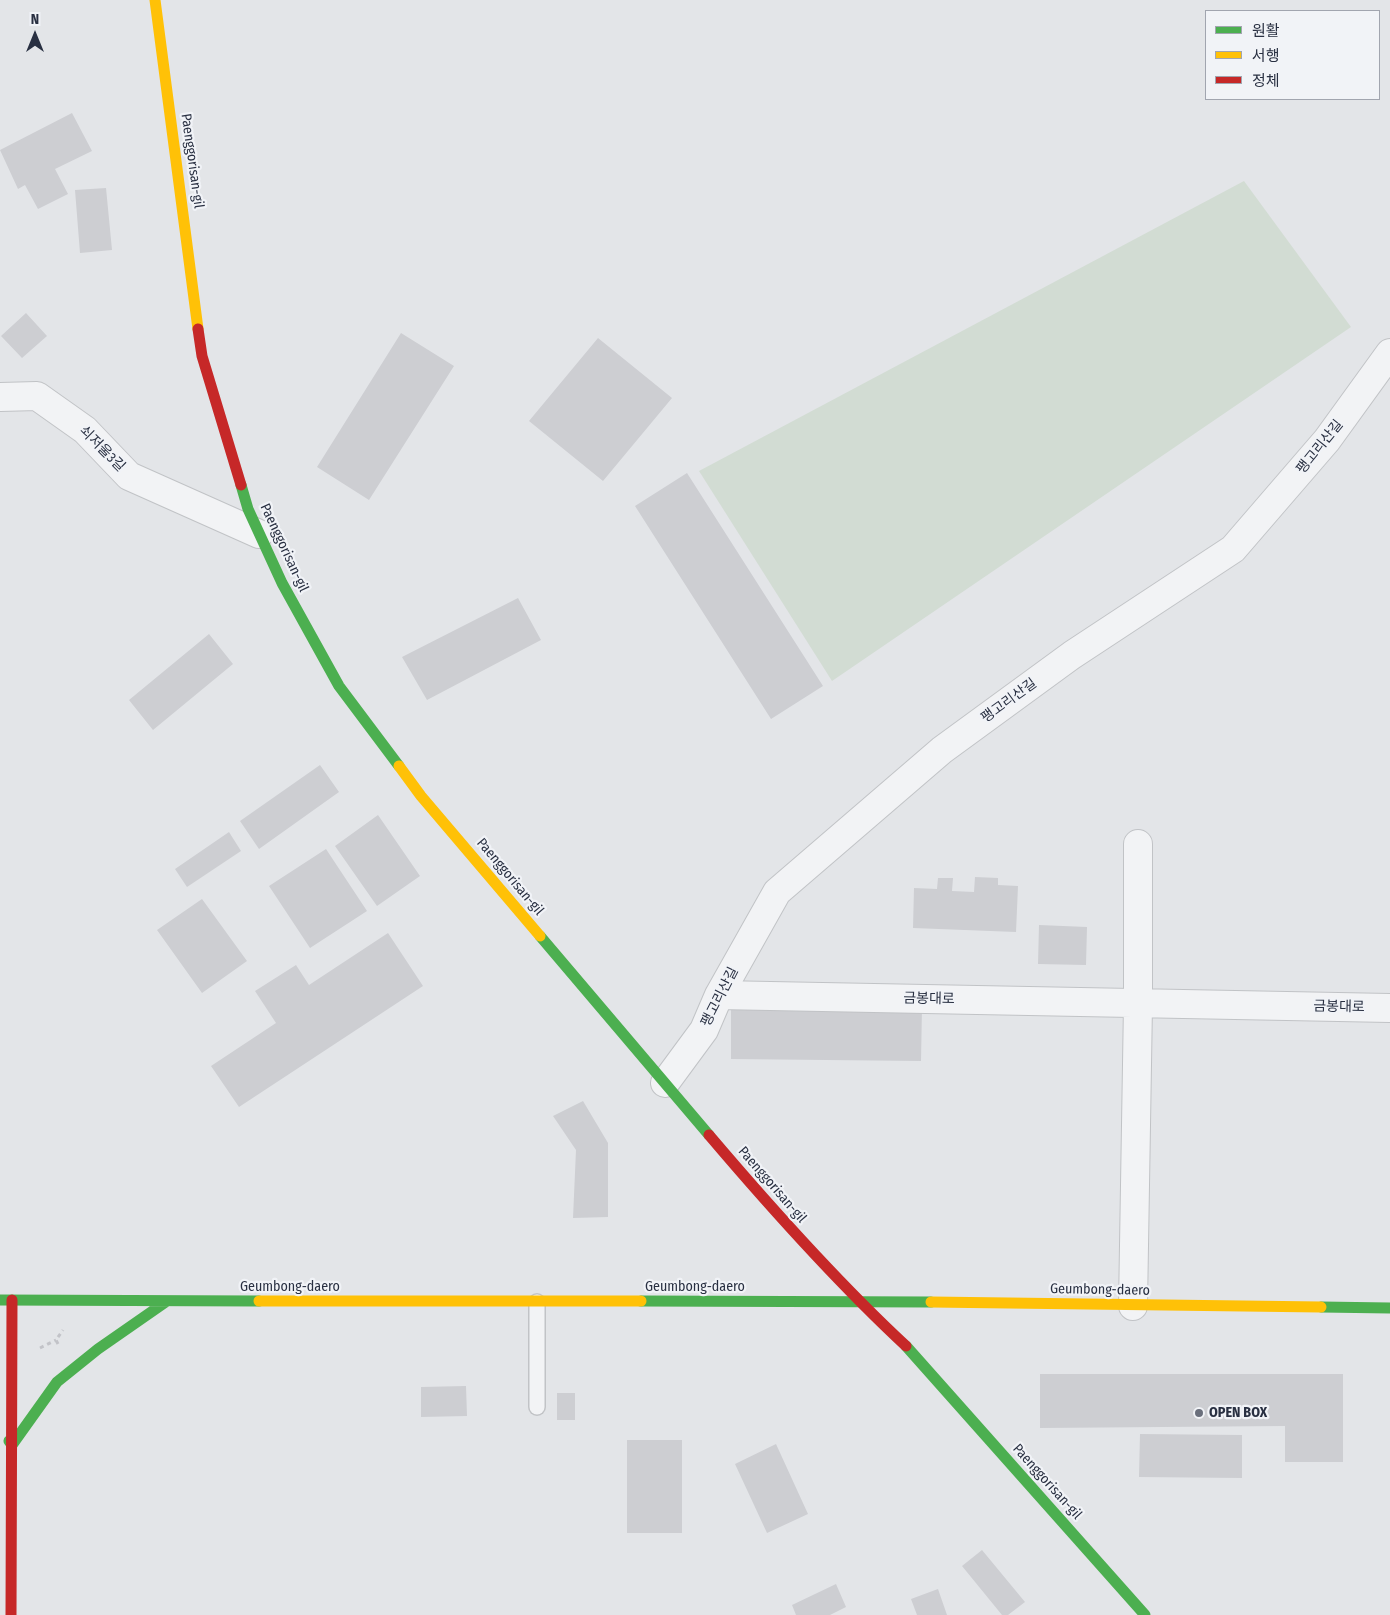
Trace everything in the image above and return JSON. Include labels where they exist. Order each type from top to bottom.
[{"type":"street","name":"Paenggorisan-gil","points":[[155,0],[202,356],[248,509],[282,583],[339,686],[421,796],[765,1201],[856,1300],[912,1352],[1145,1615]]},
{"type":"street","name":"팽고리산길","points":[[665,1083],[704,1030],[719,995],[777,892],[942,750],[1072,655],[1233,548],[1327,440],[1390,353]]},
{"type":"street","name":"쇠저울3길","points":[[0,397],[36,396],[85,430],[129,476],[259,534]]},
{"type":"street","points":[[1133,1306],[1138,1004],[1138,844]]},
{"type":"street","name":"금봉대로","points":[[719,995],[1390,1008]]},
{"type":"street","name":"Geumbong-daero","points":[[0,1300],[537,1302],[856,1300],[1133,1306],[1390,1308]]},
{"type":"street","points":[[11,1615],[12,1300]]},
{"type":"street","points":[[12,1445],[57,1382],[98,1349],[167,1301]]},
{"type":"street","points":[[0,1426],[12,1445]]},
{"type":"lane","points":[[537,1302],[537,1407]]},
{"type":"path","points":[[40,1348],[56,1340]]},
{"type":"shaded area","points":[[1244,181],[1351,327],[832,681],[699,471]]},
{"type":"building","points":[[72,113],[92,151],[55,169],[68,194],[38,209],[25,185],[18,189],[0,150]]},
{"type":"building","points":[[106,188],[112,250],[80,253],[75,190]]},
{"type":"building","points":[[26,313],[47,336],[22,358],[1,336]]},
{"type":"building","points":[[401,333],[454,366],[369,500],[317,467]]},
{"type":"building","points":[[598,338],[672,398],[603,481],[529,421]]},
{"type":"building","points":[[687,473],[823,686],[771,719],[635,506]]},
{"type":"building","points":[[518,598],[541,640],[427,700],[402,657]]},
{"type":"building","points":[[209,634],[233,664],[153,730],[129,700]]},
{"type":"building","points":[[320,765],[339,792],[259,849],[240,821]]},
{"type":"building","points":[[378,815],[420,876],[377,906],[335,846]]},
{"type":"building","points":[[229,832],[241,851],[187,887],[175,869]]},
{"type":"building","points":[[326,849],[367,911],[310,948],[269,886]]},
{"type":"building","points":[[975,877],[998,878],[998,885],[1018,886],[1016,932],[913,928],[914,888],[937,889],[938,878],[953,878],[952,891],[974,892]]},
{"type":"building","points":[[202,899],[247,961],[202,993],[157,930]]},
{"type":"building","points":[[1039,925],[1087,927],[1086,965],[1038,964]]},
{"type":"building","points":[[388,933],[423,986],[239,1107],[211,1066],[276,1023],[255,991],[296,965],[309,985]]},
{"type":"building","points":[[731,1005],[922,1007],[921,1061],[731,1059]]},
{"type":"building","points":[[583,1101],[608,1143],[608,1217],[573,1218],[576,1150],[553,1116]]},
{"type":"building","points":[[1040,1374],[1343,1374],[1343,1462],[1285,1462],[1285,1426],[1040,1428]]},
{"type":"building","points":[[466,1386],[467,1416],[421,1417],[421,1387]]},
{"type":"building","points":[[557,1393],[575,1393],[575,1420],[557,1420]]},
{"type":"building","points":[[1140,1434],[1242,1435],[1242,1478],[1139,1477]]},
{"type":"building","points":[[627,1440],[682,1440],[682,1533],[627,1533]]},
{"type":"building","points":[[776,1444],[808,1514],[767,1533],[735,1464]]},
{"type":"building","points":[[982,1550],[1025,1602],[1008,1615],[1002,1615],[962,1566]]},
{"type":"building","points":[[836,1584],[846,1607],[830,1615],[796,1615],[792,1605]]},
{"type":"building","points":[[938,1589],[947,1615],[917,1615],[911,1599]]},
{"type":"traffic: fast","points":[[241,485],[248,509],[282,583],[339,686],[399,766]]},
{"type":"traffic: fast","points":[[540,936],[709,1135]]},
{"type":"traffic: fast","points":[[0,1300],[259,1301]]},
{"type":"traffic: fast","points":[[9,1441],[12,1445],[57,1382],[98,1349],[167,1301]]},
{"type":"traffic: fast","points":[[641,1301],[931,1302]]},
{"type":"traffic: fast","points":[[1321,1307],[1390,1308]]},
{"type":"traffic: fast","points":[[906,1346],[1145,1615]]},
{"type":"traffic: slow","points":[[155,0],[198,329]]},
{"type":"traffic: slow","points":[[399,766],[421,796],[540,936]]},
{"type":"traffic: slow","points":[[259,1301],[641,1301]]},
{"type":"traffic: slow","points":[[931,1302],[1321,1307]]},
{"type":"traffic: jam","points":[[198,329],[202,356],[241,485]]},
{"type":"traffic: jam","points":[[709,1135],[804,1243],[906,1346]]},
{"type":"traffic: jam","points":[[11,1615],[12,1300]]},
{"type":"place","name":"OPEN BOX","points":[[1199,1413]]}]
